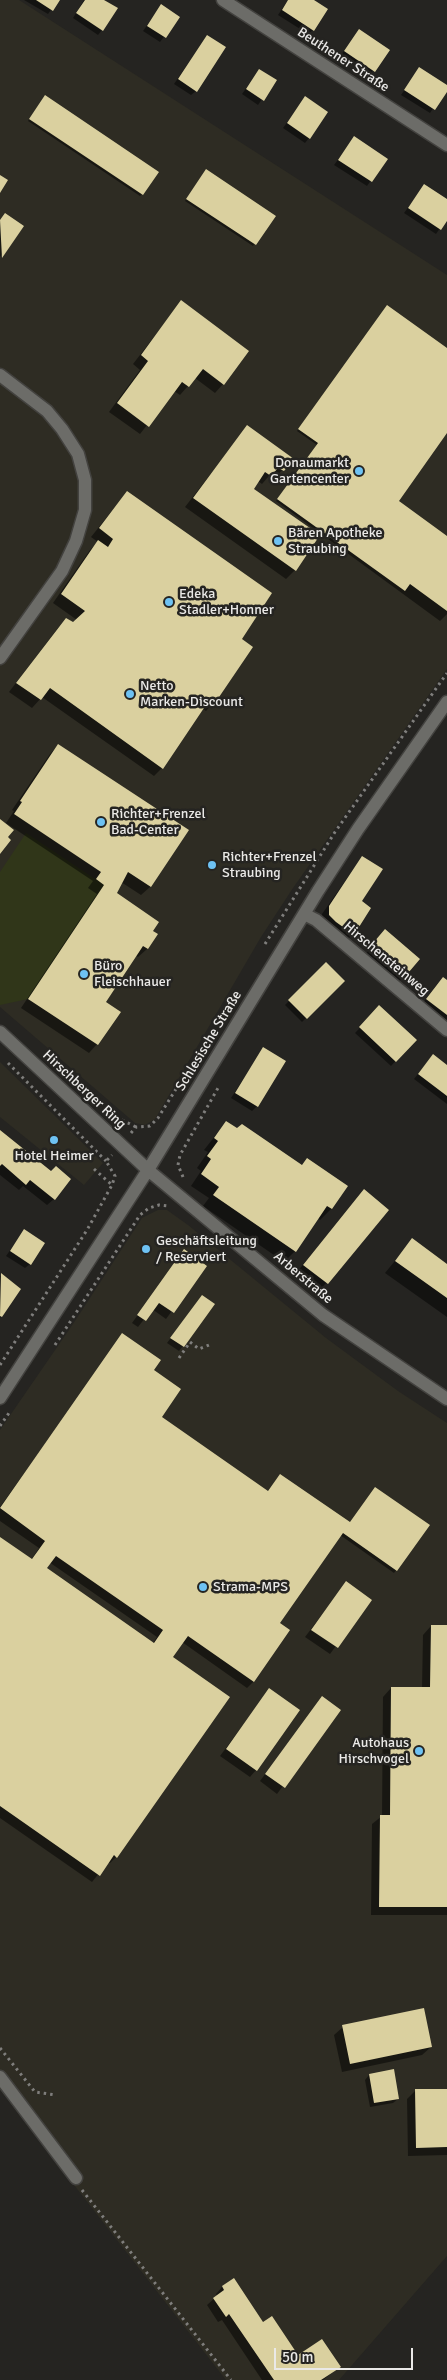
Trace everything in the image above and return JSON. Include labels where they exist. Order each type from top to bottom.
[{"type":"street","name":"Beuthener Straße","points":[[223,0],[447,145]]},
{"type":"street","points":[[0,375],[47,411],[62,429],[78,454],[85,488],[85,510],[76,541],[62,571],[0,658]]},
{"type":"street","name":"Schlesische Straße","points":[[0,1398],[148,1170],[358,829],[447,702]]},
{"type":"street","name":"Hirschensteinweg","points":[[304,914],[316,920],[447,1030]]},
{"type":"street","name":"Hirschberger Ring","points":[[0,1032],[148,1170]]},
{"type":"street","name":"Arberstraße","points":[[148,1170],[323,1315],[447,1399]]},
{"type":"street","points":[[0,2077],[76,2178]]},
{"type":"path","points":[[262,950],[334,832],[447,673]]},
{"type":"path","points":[[106,1161],[136,1127],[150,1126],[158,1118],[208,1037]]},
{"type":"path","points":[[0,1365],[87,1230],[115,1176],[106,1161],[7,1062]]},
{"type":"path","points":[[94,1170],[112,1185]]},
{"type":"path","points":[[179,1358],[190,1342],[200,1349],[210,1345]]},
{"type":"path","points":[[0,2048],[35,2092],[56,2095]]},
{"type":"path","points":[[76,2178],[80,2188],[231,2380]]},
{"type":"shaded area","points":[[0,0],[19,0],[447,275],[447,669],[293,888],[261,937],[155,1119],[145,1125],[135,1123],[0,1007]]},
{"type":"shaded area","name":"Hotel Heimer","points":[[0,1062],[103,1163],[84,1185],[0,1117]]},
{"type":"shaded area","points":[[158,1210],[167,1210],[188,1225],[326,1338],[398,1391],[447,1423],[447,2256],[339,2380],[226,2380],[0,2090],[0,1430],[73,1324],[142,1218]]},
{"type":"green space","points":[[26,833],[104,885],[28,999],[0,1005],[0,872]]},
{"type":"building","points":[[36,0],[60,0],[53,11]]},
{"type":"building","points":[[85,0],[104,0],[118,8],[103,31],[76,13]]},
{"type":"building","points":[[288,0],[314,0],[328,9],[314,31],[282,10]]},
{"type":"building","points":[[161,4],[180,17],[166,38],[147,26]]},
{"type":"building","points":[[359,29],[390,50],[375,72],[344,51]]},
{"type":"building","points":[[207,35],[226,47],[197,92],[178,79]]},
{"type":"building","points":[[419,67],[447,85],[447,92],[435,110],[404,90]]},
{"type":"building","points":[[259,69],[277,80],[264,101],[246,89]]},
{"type":"building","points":[[45,95],[159,172],[143,195],[29,119]]},
{"type":"building","points":[[305,96],[328,112],[310,139],[287,123]]},
{"type":"building","points":[[354,136],[388,159],[372,182],[338,160]]},
{"type":"building","points":[[206,169],[276,216],[256,245],[186,199]]},
{"type":"building","points":[[0,175],[8,180],[0,193]]},
{"type":"building","points":[[424,184],[447,199],[447,221],[441,230],[408,208]]},
{"type":"building","points":[[5,213],[24,226],[2,258],[0,220]]},
{"type":"building","points":[[181,300],[249,351],[224,385],[203,369],[189,387],[182,382],[149,427],[117,403],[148,361],[141,355]]},
{"type":"building","name":"Donaumarkt Gartencenter","points":[[387,305],[447,348],[447,433],[399,501],[447,536],[447,611],[410,584],[405,591],[277,499],[318,443],[298,429]]},
{"type":"building","points":[[247,425],[294,459],[284,471],[278,468],[271,476],[265,472],[254,489],[320,535],[296,571],[193,498]]},
{"type":"building","name":"Edeka Stadler+Honner","points":[[127,491],[272,593],[242,639],[253,647],[215,703],[210,699],[163,769],[50,688],[41,700],[16,683],[66,618],[73,622],[85,611],[61,594],[98,540],[108,547],[113,539],[99,528]]},
{"type":"building","points":[[58,744],[189,830],[151,887],[128,872],[117,893],[159,922],[153,931],[158,934],[148,949],[143,946],[106,1002],[121,1012],[98,1045],[28,999],[104,885],[96,879],[101,872],[14,814],[22,802],[20,801]]},
{"type":"building","points":[[0,819],[14,830],[8,837],[11,840],[0,854]]},
{"type":"building","points":[[362,856],[383,869],[362,901],[371,908],[354,935],[329,915],[329,906]]},
{"type":"building","points":[[385,929],[420,959],[403,979],[368,949]]},
{"type":"building","points":[[326,962],[345,981],[307,1019],[288,1000]]},
{"type":"building","points":[[443,977],[447,980],[447,1015],[426,999]]},
{"type":"building","points":[[379,1005],[417,1040],[396,1062],[359,1027]]},
{"type":"building","points":[[263,1047],[286,1061],[258,1107],[235,1093]]},
{"type":"building","points":[[433,1054],[447,1065],[447,1096],[418,1074]]},
{"type":"building","points":[[226,1121],[237,1128],[242,1124],[302,1165],[307,1158],[348,1186],[332,1209],[327,1206],[296,1252],[213,1195],[219,1187],[201,1174],[211,1159],[207,1156],[218,1141],[214,1138]]},
{"type":"building","points":[[0,1130],[51,1171],[56,1166],[71,1179],[55,1200],[30,1180],[26,1185],[2,1164],[0,1166]]},
{"type":"building","points":[[364,1189],[389,1210],[328,1284],[303,1265]]},
{"type":"building","points":[[24,1229],[45,1243],[31,1265],[10,1251]]},
{"type":"building","points":[[412,1238],[447,1264],[447,1298],[395,1261]]},
{"type":"building","points":[[184,1249],[207,1266],[174,1313],[159,1303],[146,1321],[137,1315]]},
{"type":"building","points":[[1,1273],[21,1289],[2,1317],[0,1316]]},
{"type":"building","points":[[202,1295],[215,1304],[184,1347],[170,1338]]},
{"type":"building","name":"Strama-MPS","points":[[122,1333],[161,1360],[154,1370],[181,1389],[162,1417],[268,1491],[280,1474],[350,1522],[375,1487],[430,1525],[397,1571],[343,1533],[280,1623],[290,1630],[254,1682],[188,1636],[173,1657],[230,1697],[117,1858],[114,1855],[100,1876],[0,1806],[0,1537],[32,1559],[45,1541],[0,1508]],"holes":[[[56,1556],[163,1630],[154,1643],[47,1568]]]},
{"type":"building","points":[[346,1581],[372,1600],[338,1648],[311,1630]]},
{"type":"building","name":"Autohaus Hirschvogel","points":[[431,1625],[447,1625],[447,1907],[379,1907],[380,1815],[390,1815],[391,1687],[430,1687]]},
{"type":"building","points":[[269,1688],[300,1710],[257,1771],[226,1749]]},
{"type":"building","points":[[322,1696],[341,1710],[285,1788],[265,1774]]},
{"type":"building","points":[[424,2008],[432,2047],[350,2064],[342,2025]]},
{"type":"building","points":[[394,2069],[399,2099],[374,2103],[369,2074]]},
{"type":"building","points":[[415,2089],[447,2089],[447,2147],[416,2148]]},
{"type":"building","points":[[234,2278],[263,2322],[272,2316],[298,2355],[322,2339],[341,2367],[321,2380],[274,2380],[229,2314],[226,2317],[213,2298],[224,2290],[222,2286]]},
{"type":"place","name":"Donaumarkt Gartencenter","points":[[359,471]]},
{"type":"place","name":"Bären Apotheke Straubing","points":[[278,541]]},
{"type":"place","name":"Edeka Stadler+Honner","points":[[169,602]]},
{"type":"place","name":"Netto Marken-Discount","points":[[130,694]]},
{"type":"place","name":"Richter+Frenzel Bad-Center","points":[[101,822]]},
{"type":"place","name":"Richter+Frenzel Straubing","points":[[212,865]]},
{"type":"place","name":"Büro Fleischhauer","points":[[84,974]]},
{"type":"place","name":"Hotel Heimer","points":[[54,1140]]},
{"type":"place","name":"Geschäftsleitung / Reserviert","points":[[146,1249]]},
{"type":"place","name":"Strama-MPS","points":[[203,1587]]},
{"type":"place","name":"Autohaus Hirschvogel","points":[[419,1751]]}]
